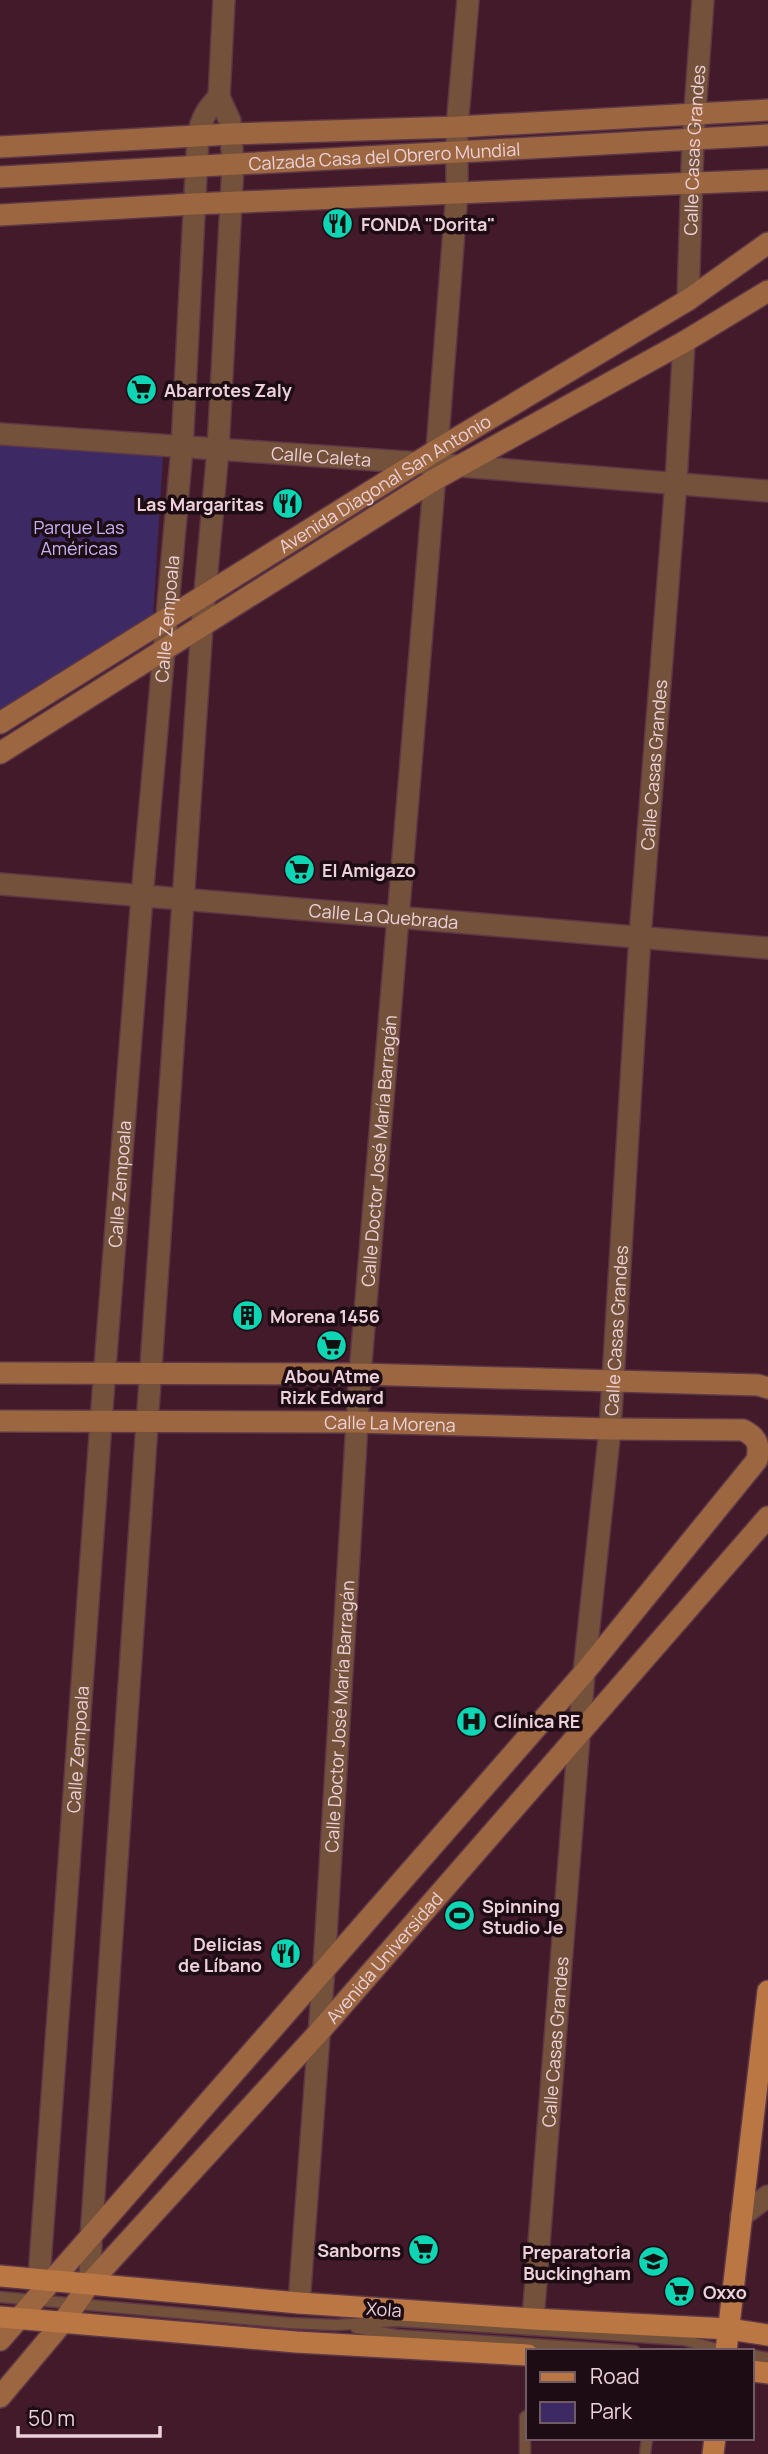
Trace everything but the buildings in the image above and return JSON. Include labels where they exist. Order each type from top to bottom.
[{"type":"main road","points":[[725,2349],[768,1991]]},
{"type":"main road","name":"Xola","points":[[0,2276],[42,2286],[90,2283],[299,2303],[729,2329],[768,2335]]},
{"type":"main road","points":[[9,2318],[296,2342],[526,2356]]},
{"type":"street","name":"Calle Zempoala","points":[[90,2283],[202,626],[218,450],[233,165],[230,121],[219,97],[224,0]]},
{"type":"street","name":"Calle Doctor José María Barragán","points":[[299,2303],[320,2031],[360,1374],[398,918],[431,464],[457,192],[457,127],[468,0]]},
{"type":"street","name":"Calle Casas Grandes","points":[[688,300],[693,139],[704,0]]},
{"type":"street","name":"Calle Zempoala","points":[[42,2286],[105,1374],[142,897],[182,448],[198,136],[201,121],[208,108],[219,97]]},
{"type":"street","name":"Calzada Casa del Obrero Mundial","points":[[0,147],[768,110]]},
{"type":"street","name":"Calzada Casa del Obrero Mundial","points":[[0,177],[768,135]]},
{"type":"street","points":[[0,215],[231,202],[768,180]]},
{"type":"street","name":"Avenida Diagonal San Antonio","points":[[0,723],[205,595],[431,464],[688,300],[768,243]]},
{"type":"street","name":"Avenida Diagonal San Antonio","points":[[0,754],[202,626],[431,464],[461,466],[684,342],[768,291]]},
{"type":"street","name":"Calle Casas Grandes","points":[[533,2319],[584,1674],[610,1429],[640,936],[676,482],[684,342]]},
{"type":"street","name":"Calle Caleta","points":[[0,434],[431,464]]},
{"type":"street","points":[[461,466],[768,491]]},
{"type":"street","name":"Calle La Quebrada","points":[[0,884],[768,948]]},
{"type":"street","points":[[0,1373],[360,1374],[758,1385],[768,1388]]},
{"type":"street","name":"Calle La Morena","points":[[0,1421],[357,1422],[743,1430],[754,1436],[759,1447],[757,1460],[584,1674]]},
{"type":"street","name":"Avenida Universidad","points":[[0,2397],[63,2322],[90,2283],[320,2031],[768,1517]]},
{"type":"street","points":[[0,2340],[9,2318],[91,2238],[324,1968],[584,1674]]},
{"type":"street","points":[[741,2216],[768,2196]]},
{"type":"lane","points":[[0,2297],[42,2286],[77,2302],[289,2323],[336,2325],[397,2321],[684,2340],[718,2349]]},
{"type":"lane","points":[[336,2325],[396,2335],[605,2349]]},
{"type":"lane","points":[[525,2454],[526,2416]]},
{"type":"green space","name":"Parque Las Américas","points":[[0,444],[163,457],[153,617],[0,709]]},
{"type":"place","name":"FONDA \"Dorita\"","points":[[338,224]]},
{"type":"place","name":"Abarrotes Zaly","points":[[141,390]]},
{"type":"place","name":"Las Margaritas","points":[[287,504]]},
{"type":"place","name":"El Amigazo","points":[[299,870]]},
{"type":"place","name":"Morena 1456","points":[[247,1316]]},
{"type":"place","name":"Abou Atme Rizk Edward","points":[[332,1345]]},
{"type":"place","name":"Clínica RE","points":[[471,1721]]},
{"type":"place","name":"Spinning Studio Je","points":[[459,1916]]},
{"type":"place","name":"Delicias de Líbano","points":[[285,1954]]},
{"type":"place","name":"Sanborns","points":[[424,2250]]},
{"type":"place","name":"Preparatoria Buckingham","points":[[654,2262]]},
{"type":"place","name":"Oxxo","points":[[680,2292]]}]
